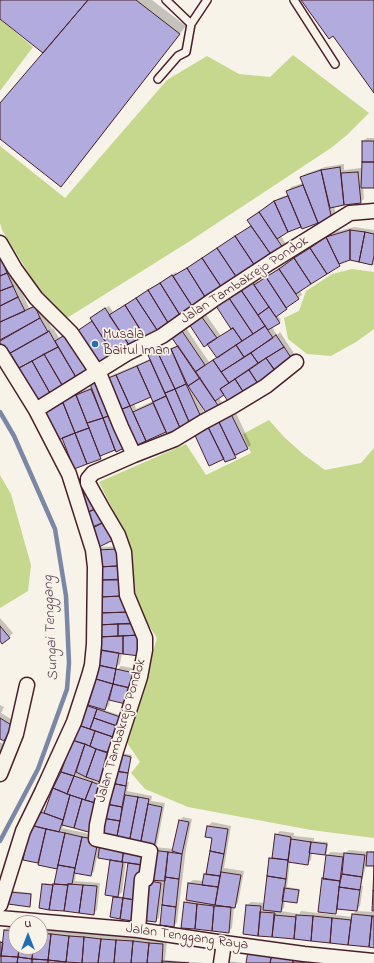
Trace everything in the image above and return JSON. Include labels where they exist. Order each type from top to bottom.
[{"type":"street","name":"Jalan Tambakrejo Pondok","points":[[36,410],[126,354],[162,336],[213,300],[350,212],[374,211]]},
{"type":"street","points":[[0,243],[15,269],[36,298],[71,333],[101,378],[134,454]]},
{"type":"street","points":[[0,352],[36,410],[72,481],[93,550],[95,567],[93,656],[89,676],[77,714],[23,831],[0,905]]},
{"type":"street","name":"Jalan Tambakrejo Pondok","points":[[138,930],[142,879],[146,878],[150,851],[96,839],[97,825],[102,802],[116,751],[140,677],[145,650],[145,638],[127,595],[124,552],[118,535],[88,483],[88,479],[93,473],[134,454],[175,439],[234,406],[266,386],[296,362]]},
{"type":"street","points":[[0,774],[16,734],[27,685]]},
{"type":"street","name":"Jalan Tenggang Raya","points":[[0,918],[138,930],[304,954],[374,961]]},
{"type":"street","points":[[221,963],[224,943]]},
{"type":"lane","points":[[166,0],[191,24]]},
{"type":"lane","points":[[294,0],[335,64]]},
{"type":"lane","points":[[158,79],[178,56],[186,52],[191,24],[206,1]]},
{"type":"green space","points":[[0,19],[33,47],[0,91]]},
{"type":"green space","points":[[293,55],[369,113],[347,135],[331,148],[190,241],[67,318],[37,287],[2,230],[0,223],[0,146],[65,198],[167,80],[207,56],[239,74],[270,77]]},
{"type":"green space","points":[[352,269],[374,272],[374,329],[356,342],[331,356],[307,354],[288,339],[284,318],[299,311],[306,291],[332,274]]},
{"type":"green space","points":[[269,420],[284,437],[303,454],[325,470],[361,463],[374,448],[374,838],[311,830],[188,807],[145,789],[131,773],[140,762],[126,741],[157,638],[137,607],[129,542],[99,482],[186,444],[206,475],[251,453],[243,434]]},
{"type":"green space","points":[[0,475],[11,494],[31,565],[28,591],[0,608]]},
{"type":"building","points":[[0,0],[88,0],[43,53],[0,19]]},
{"type":"building","points":[[88,0],[136,0],[180,34],[61,187],[0,139],[0,103]]},
{"type":"building","points":[[301,0],[374,0],[374,93],[333,36],[329,39]]},
{"type":"building","points":[[362,141],[374,141],[374,162],[362,162]]},
{"type":"building","points":[[362,162],[374,162],[374,188],[361,188]]},
{"type":"building","points":[[340,167],[344,205],[330,208],[321,170]]},
{"type":"building","points":[[321,170],[332,220],[318,223],[300,177]]},
{"type":"building","points":[[358,172],[361,203],[344,205],[341,173]]},
{"type":"building","points":[[303,185],[318,223],[302,229],[286,191]]},
{"type":"building","points":[[288,196],[301,227],[288,232],[274,201]]},
{"type":"building","points":[[274,201],[288,232],[277,239],[259,212]]},
{"type":"building","points":[[259,212],[283,248],[272,256],[247,220]]},
{"type":"building","points":[[251,226],[272,256],[255,266],[235,236]]},
{"type":"building","points":[[350,230],[350,260],[339,264],[326,237]]},
{"type":"building","points":[[350,230],[365,232],[359,262],[350,260]]},
{"type":"building","points":[[365,232],[374,234],[374,256],[372,265],[359,262]]},
{"type":"building","points":[[235,236],[255,266],[237,278],[217,248]]},
{"type":"building","points":[[326,237],[340,266],[327,274],[310,248]]},
{"type":"building","points":[[217,248],[237,278],[222,288],[202,258]]},
{"type":"building","points":[[310,248],[327,274],[311,284],[294,258]]},
{"type":"building","points":[[202,258],[223,290],[207,300],[187,268]]},
{"type":"building","points":[[294,258],[311,284],[296,294],[279,269]]},
{"type":"building","points":[[0,260],[2,260],[7,273],[0,276]]},
{"type":"building","points":[[187,268],[207,300],[194,309],[173,276]]},
{"type":"building","points":[[279,269],[299,299],[286,308],[266,277]]},
{"type":"building","points":[[7,273],[13,286],[0,291],[0,276]]},
{"type":"building","points":[[172,275],[194,309],[181,317],[160,283]]},
{"type":"building","points":[[266,277],[287,309],[276,317],[254,285]]},
{"type":"building","points":[[252,282],[269,307],[258,315],[241,290]]},
{"type":"building","points":[[160,283],[182,318],[170,326],[148,290]]},
{"type":"building","points":[[13,286],[18,297],[0,306],[0,291]]},
{"type":"building","points":[[148,290],[170,326],[159,333],[136,298]]},
{"type":"building","points":[[241,290],[265,326],[253,334],[229,298]]},
{"type":"building","points":[[18,297],[25,311],[0,322],[0,306]]},
{"type":"building","points":[[136,298],[159,333],[147,340],[125,305]]},
{"type":"building","points":[[229,298],[253,334],[242,341],[233,328],[231,329],[216,306]]},
{"type":"building","points":[[125,305],[144,336],[129,345],[109,315]]},
{"type":"building","points":[[35,306],[40,318],[0,340],[0,322]]},
{"type":"building","points":[[269,307],[280,323],[268,330],[258,315]]},
{"type":"building","points":[[105,308],[129,345],[114,355],[90,318]]},
{"type":"building","points":[[201,316],[217,338],[204,347],[189,324]]},
{"type":"building","points":[[40,318],[48,332],[7,355],[0,341]]},
{"type":"building","name":"Musala Baitul Iman","points":[[92,321],[115,356],[98,364],[74,333]]},
{"type":"building","points":[[265,326],[273,338],[244,357],[236,345]]},
{"type":"building","points":[[233,328],[242,341],[217,358],[207,344]]},
{"type":"building","points":[[49,331],[58,347],[19,368],[10,353]]},
{"type":"building","points":[[182,331],[205,365],[195,372],[172,338]]},
{"type":"building","points":[[68,333],[90,372],[77,379],[55,341]]},
{"type":"building","points":[[276,335],[284,347],[258,363],[251,353]]},
{"type":"building","points":[[236,345],[244,357],[221,372],[213,360]]},
{"type":"building","points":[[178,346],[200,378],[188,386],[171,349]]},
{"type":"building","points":[[58,347],[77,379],[63,387],[44,354]]},
{"type":"building","points":[[284,347],[292,359],[275,371],[266,358]]},
{"type":"building","points":[[171,349],[186,384],[175,389],[159,355]]},
{"type":"building","points":[[157,351],[175,389],[165,393],[148,355]]},
{"type":"building","points":[[251,353],[258,363],[229,383],[221,372]]},
{"type":"building","points":[[44,354],[64,388],[51,395],[32,361]]},
{"type":"building","points":[[266,358],[277,373],[259,385],[249,370]]},
{"type":"building","points":[[150,360],[166,396],[153,402],[137,366]]},
{"type":"building","points":[[213,360],[229,383],[220,389],[224,395],[215,401],[195,372]]},
{"type":"building","points":[[32,361],[51,395],[38,403],[19,368]]},
{"type":"building","points":[[137,366],[151,397],[130,406],[116,375]]},
{"type":"building","points":[[249,370],[258,384],[244,393],[235,379]]},
{"type":"building","points":[[116,375],[130,406],[117,411],[103,380]]},
{"type":"building","points":[[200,378],[219,407],[207,414],[188,386]]},
{"type":"building","points":[[235,379],[244,393],[229,403],[220,389]]},
{"type":"building","points":[[101,380],[113,414],[103,418],[90,384]]},
{"type":"building","points":[[186,384],[201,417],[189,422],[175,389]]},
{"type":"building","points":[[91,389],[103,418],[87,423],[76,395]]},
{"type":"building","points":[[175,389],[190,424],[180,428],[165,393]]},
{"type":"building","points":[[76,395],[89,428],[75,433],[62,400]]},
{"type":"building","points":[[166,396],[180,428],[167,434],[153,402]]},
{"type":"building","points":[[63,403],[75,433],[56,441],[44,410]]},
{"type":"building","points":[[153,403],[166,432],[146,441],[133,412]]},
{"type":"building","points":[[130,406],[146,441],[133,447],[117,411]]},
{"type":"building","points":[[113,414],[126,447],[116,452],[103,418]]},
{"type":"building","points":[[231,414],[248,449],[235,455],[218,420]]},
{"type":"building","points":[[103,418],[115,450],[100,456],[87,423]]},
{"type":"building","points":[[218,420],[236,458],[225,462],[207,425]]},
{"type":"building","points":[[207,425],[224,459],[209,466],[193,431]]},
{"type":"building","points":[[89,428],[101,459],[87,464],[75,433]]},
{"type":"building","points":[[75,433],[87,464],[74,469],[62,438]]},
{"type":"building","points":[[89,489],[97,508],[88,512],[79,493]]},
{"type":"building","points":[[101,507],[107,521],[92,527],[86,513]]},
{"type":"building","points":[[108,520],[117,538],[97,548],[89,530]]},
{"type":"building","points":[[118,549],[118,566],[98,567],[97,550]]},
{"type":"building","points":[[118,566],[119,580],[99,580],[98,567]]},
{"type":"building","points":[[123,579],[123,596],[100,597],[99,580]]},
{"type":"building","points":[[123,596],[129,612],[98,613],[97,597]]},
{"type":"building","points":[[134,612],[135,623],[98,625],[98,613]]},
{"type":"building","points":[[118,624],[139,624],[139,635],[118,636]]},
{"type":"building","points":[[118,624],[118,636],[98,637],[98,625]]},
{"type":"building","points":[[0,626],[10,638],[2,644],[0,641]]},
{"type":"building","points":[[139,635],[140,656],[123,654],[123,636]]},
{"type":"building","points":[[123,636],[123,654],[99,650],[98,637]]},
{"type":"building","points":[[102,650],[119,653],[116,669],[98,665]]},
{"type":"building","points":[[98,665],[116,669],[113,684],[96,679]]},
{"type":"building","points":[[116,669],[134,673],[130,688],[113,684]]},
{"type":"building","points":[[96,679],[113,684],[105,710],[88,705]]},
{"type":"building","points":[[113,684],[130,688],[126,704],[109,700]]},
{"type":"building","points":[[85,705],[97,709],[90,729],[78,725]]},
{"type":"building","points":[[97,709],[123,718],[120,727],[94,718]]},
{"type":"building","points":[[0,718],[13,726],[4,741],[0,739]]},
{"type":"building","points":[[94,718],[120,727],[116,738],[90,729]]},
{"type":"building","points":[[78,725],[95,731],[90,746],[72,740]]},
{"type":"building","points":[[95,731],[116,738],[111,753],[90,746]]},
{"type":"building","points":[[72,740],[85,744],[74,776],[61,772]]},
{"type":"building","points":[[85,744],[96,749],[86,777],[76,772]]},
{"type":"building","points":[[96,749],[113,755],[103,783],[86,777]]},
{"type":"building","points":[[119,754],[131,757],[128,773],[116,771]]},
{"type":"building","points":[[114,771],[128,773],[126,786],[111,783]]},
{"type":"building","points":[[61,772],[74,776],[67,794],[53,788]]},
{"type":"building","points":[[74,776],[92,782],[85,800],[67,794]]},
{"type":"building","points":[[92,782],[105,787],[99,804],[85,800]]},
{"type":"building","points":[[111,783],[126,786],[122,807],[107,804]]},
{"type":"building","points":[[53,788],[70,795],[63,820],[44,813]]},
{"type":"building","points":[[70,795],[82,799],[74,828],[62,825]]},
{"type":"building","points":[[125,795],[138,797],[129,843],[116,841]]},
{"type":"building","points":[[138,797],[149,799],[140,846],[129,843]]},
{"type":"building","points":[[82,799],[99,804],[92,833],[74,828]]},
{"type":"building","points":[[105,804],[122,807],[120,821],[102,818]]},
{"type":"building","points":[[148,804],[162,807],[154,848],[140,846]]},
{"type":"building","points":[[35,812],[44,813],[63,820],[59,832],[30,825]]},
{"type":"building","points":[[102,818],[120,821],[116,841],[98,838]]},
{"type":"building","points":[[179,820],[189,822],[182,854],[172,851]]},
{"type":"building","points":[[30,825],[46,829],[38,863],[23,860]]},
{"type":"building","points":[[207,826],[228,829],[224,854],[210,851],[212,838],[205,837]]},
{"type":"building","points":[[46,829],[65,833],[57,869],[38,865]]},
{"type":"building","points":[[65,833],[82,837],[75,868],[58,865]]},
{"type":"building","points":[[275,834],[291,837],[288,860],[272,858]]},
{"type":"building","points":[[82,837],[95,839],[93,845],[97,846],[91,876],[74,873]]},
{"type":"building","points":[[291,839],[311,842],[308,865],[288,862]]},
{"type":"building","points":[[311,842],[327,844],[325,855],[309,853]]},
{"type":"building","points":[[100,843],[124,847],[122,862],[98,858]]},
{"type":"building","points":[[124,849],[146,852],[144,865],[122,862]]},
{"type":"building","points":[[152,850],[168,852],[165,881],[148,880]]},
{"type":"building","points":[[210,851],[224,854],[220,876],[206,874]]},
{"type":"building","points":[[168,852],[182,854],[179,879],[165,877]]},
{"type":"building","points":[[367,852],[374,852],[374,866],[366,866]]},
{"type":"building","points":[[344,853],[365,855],[362,877],[342,874]]},
{"type":"building","points":[[326,855],[343,857],[340,881],[323,879]]},
{"type":"building","points":[[269,858],[288,860],[286,879],[267,876]]},
{"type":"building","points":[[110,860],[123,862],[118,897],[105,895]]},
{"type":"building","points":[[128,863],[141,865],[135,900],[123,898]]},
{"type":"building","points":[[58,865],[75,868],[72,884],[54,884]]},
{"type":"building","points":[[374,866],[374,891],[373,891]]},
{"type":"building","points":[[221,872],[241,875],[235,908],[215,905]]},
{"type":"building","points":[[204,874],[220,876],[218,887],[202,885]]},
{"type":"building","points":[[342,874],[362,877],[360,890],[339,887]]},
{"type":"building","points":[[267,876],[286,879],[281,912],[263,910]]},
{"type":"building","points":[[165,877],[179,879],[176,907],[162,905]]},
{"type":"building","points":[[322,878],[340,881],[336,914],[318,912]]},
{"type":"building","points":[[144,880],[161,883],[156,922],[139,920]]},
{"type":"building","points":[[188,883],[218,887],[215,905],[186,900]]},
{"type":"building","points":[[42,884],[53,885],[49,910],[39,908]]},
{"type":"building","points":[[53,884],[68,885],[64,911],[49,910]]},
{"type":"building","points":[[68,884],[83,885],[79,913],[64,911]]},
{"type":"building","points":[[83,885],[97,886],[94,915],[79,913]]},
{"type":"building","points":[[339,887],[360,890],[357,911],[337,909]]},
{"type":"building","points":[[284,888],[299,890],[297,903],[282,901]]},
{"type":"building","points":[[373,891],[374,911],[372,911]]},
{"type":"building","points":[[10,892],[31,894],[30,907],[8,904]]},
{"type":"building","points":[[113,897],[123,898],[120,919],[110,917]]},
{"type":"building","points":[[123,898],[135,900],[132,921],[120,919]]},
{"type":"building","points":[[184,902],[197,904],[195,929],[181,928]]},
{"type":"building","points":[[197,904],[214,906],[212,931],[195,929]]},
{"type":"building","points":[[162,905],[176,907],[174,927],[160,925]]},
{"type":"building","points":[[246,905],[261,906],[258,936],[243,934]]},
{"type":"building","points":[[214,906],[231,907],[229,933],[212,931]]},
{"type":"building","points":[[260,912],[275,913],[272,937],[258,936]]},
{"type":"building","points":[[352,914],[372,916],[369,947],[348,945]]},
{"type":"building","points":[[274,915],[296,917],[294,939],[272,937]]},
{"type":"building","points":[[296,915],[313,916],[311,941],[294,939]]},
{"type":"building","points":[[313,916],[332,918],[330,943],[311,941]]},
{"type":"building","points":[[372,916],[374,916],[374,948],[369,947]]},
{"type":"building","points":[[332,918],[351,920],[348,945],[330,943]]},
{"type":"building","points":[[4,930],[8,930],[8,955],[18,955],[18,957],[1,956]]},
{"type":"building","points":[[48,934],[51,934],[48,960],[32,959],[32,955],[48,955]]},
{"type":"building","points":[[51,934],[69,936],[66,962],[48,960]]},
{"type":"building","points":[[69,936],[84,937],[82,963],[66,962]]},
{"type":"building","points":[[84,937],[101,939],[98,963],[82,963]]},
{"type":"building","points":[[101,939],[116,940],[114,963],[98,963]]},
{"type":"building","points":[[116,940],[133,941],[131,963],[114,963]]},
{"type":"building","points":[[133,941],[149,943],[147,963],[131,963]]},
{"type":"building","points":[[0,942],[3,943],[1,956],[0,956]]},
{"type":"building","points":[[149,943],[163,944],[162,963],[147,963]]},
{"type":"building","points":[[248,951],[272,954],[270,963],[246,963]]},
{"type":"building","points":[[272,954],[293,956],[293,963],[270,963]]},
{"type":"building","points":[[18,955],[32,955],[32,959],[18,957]]},
{"type":"building","points":[[1,956],[18,957],[17,963],[1,963]]},
{"type":"building","points":[[293,956],[305,958],[304,963],[293,963]]},
{"type":"building","points":[[18,957],[32,959],[32,963],[17,963]]},
{"type":"building","points":[[32,959],[48,960],[48,963],[32,963]]},
{"type":"building","points":[[48,960],[66,962],[66,963],[48,963]]},
{"type":"building","points":[[162,961],[189,963],[162,963]]},
{"type":"waterway","name":"Sungai Tenggang","points":[[0,412],[14,436],[55,529],[66,596],[69,663],[67,689],[38,769],[0,841]]},
{"type":"place","name":"Musala Baitul Iman","points":[[95,344]]}]
